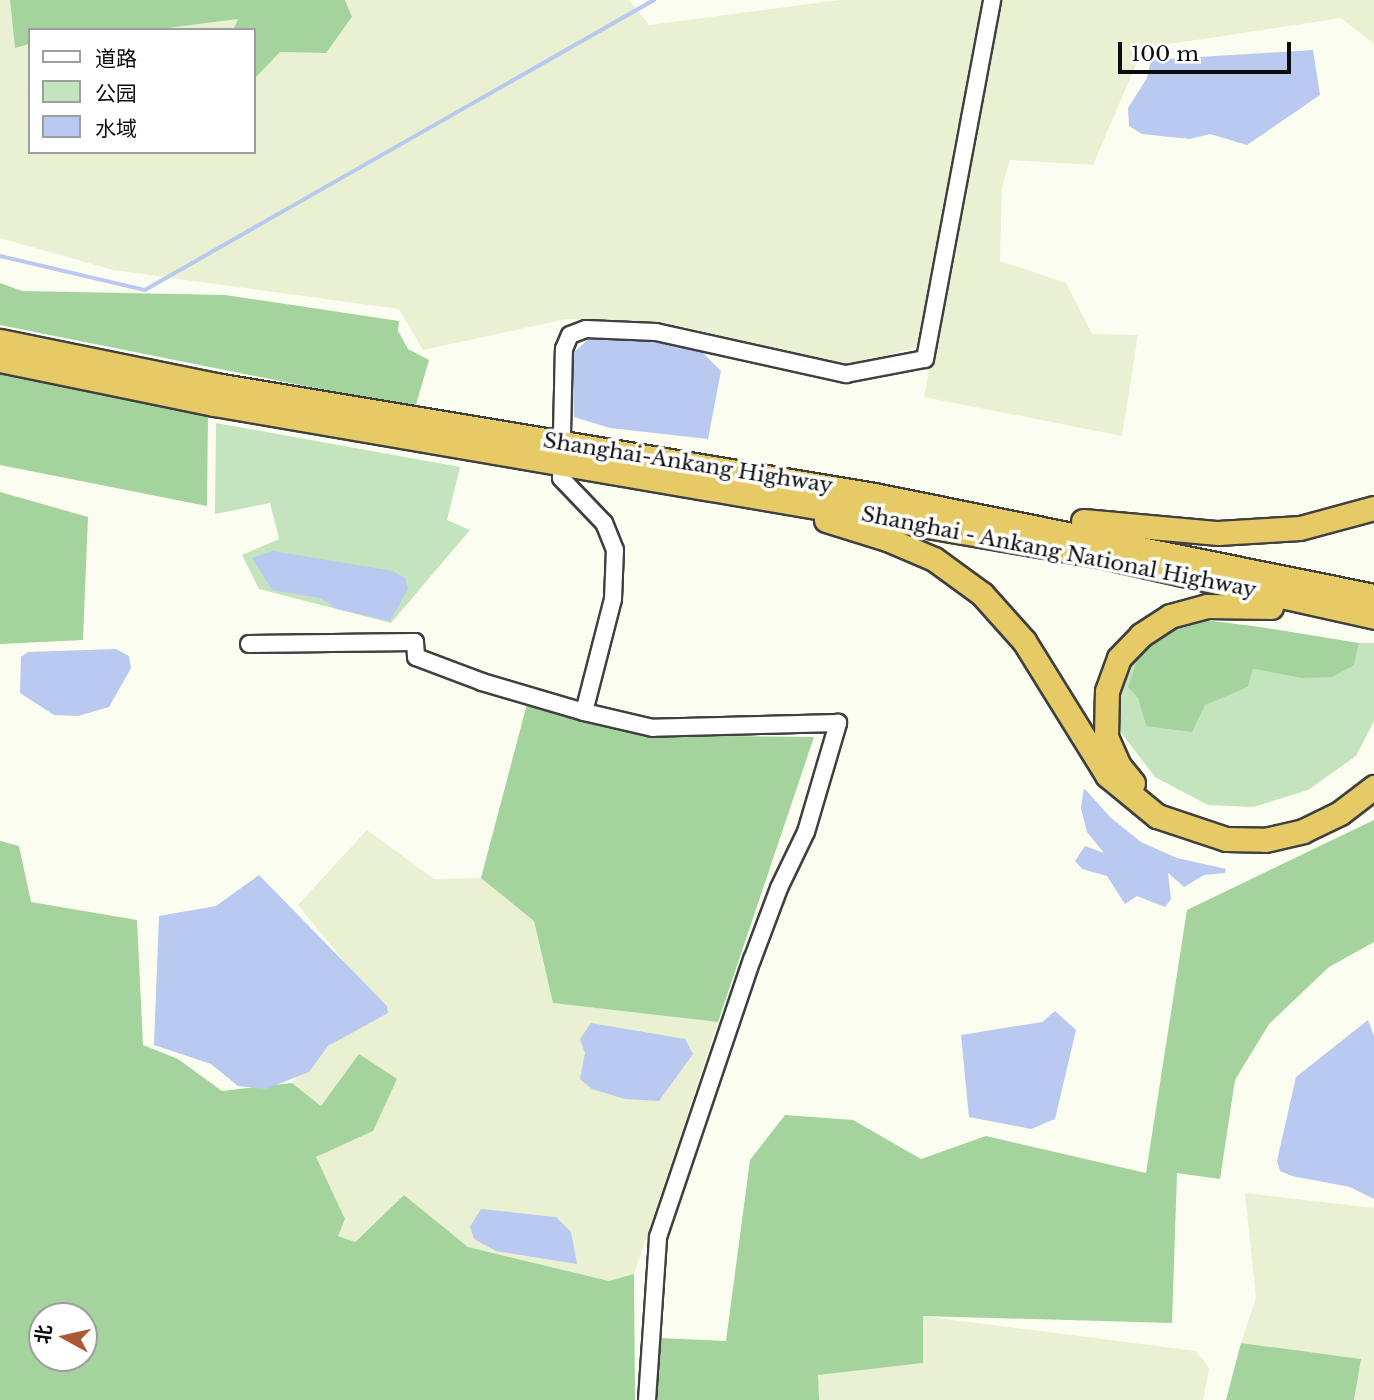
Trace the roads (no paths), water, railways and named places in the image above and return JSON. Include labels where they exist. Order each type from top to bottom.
[{"type":"highway","name":"Shanghai-Ankang Highway","points":[[0,341],[562,451],[619,470]]},
{"type":"highway","name":"Shanghai-Ankang Highway","points":[[0,360],[214,404],[874,495],[1374,596]]},
{"type":"highway","name":"Shanghai - Ankang National Highway","points":[[619,470],[1102,556],[1374,619]]},
{"type":"highway","points":[[619,470],[829,521],[887,538],[934,559],[982,594],[1024,641],[1107,775],[1157,816],[1191,831],[1226,839],[1265,840],[1303,831],[1340,813],[1374,787]]},
{"type":"highway","points":[[874,495],[1137,528],[1218,533],[1300,528],[1374,508]]},
{"type":"highway","points":[[1374,619],[1245,603],[1207,606],[1170,616],[1140,635],[1119,658],[1107,691],[1104,714],[1106,737],[1119,766],[1137,787],[1192,820],[1226,827],[1304,817],[1338,799],[1374,768]]},
{"type":"street","points":[[584,712],[613,599],[615,550],[604,523],[561,478],[564,349],[570,335],[586,329],[656,332],[846,374],[925,359],[992,0]]},
{"type":"street","points":[[249,644],[415,642],[416,657],[482,682],[584,712],[653,728],[838,723],[806,832],[779,888],[752,960],[658,1237],[647,1400]]},
{"type":"water","points":[[1313,50],[1320,95],[1247,145],[1210,134],[1190,139],[1142,134],[1129,126],[1128,108],[1147,78],[1151,60]]},
{"type":"water","points":[[592,336],[654,338],[701,351],[721,371],[708,439],[610,428],[574,417],[572,354]]},
{"type":"water","points":[[272,551],[393,571],[405,578],[408,589],[390,621],[337,609],[320,598],[272,590],[252,558]]},
{"type":"water","points":[[116,649],[129,656],[131,668],[109,707],[78,716],[54,715],[20,693],[21,657],[28,652]]},
{"type":"water","points":[[1084,788],[1110,817],[1141,842],[1177,858],[1226,869],[1225,873],[1204,875],[1184,887],[1168,873],[1171,899],[1165,907],[1137,896],[1125,904],[1107,876],[1082,869],[1075,861],[1085,846],[1104,853],[1087,832],[1081,808]]},
{"type":"water","points":[[259,875],[387,1006],[388,1013],[328,1046],[309,1072],[266,1089],[238,1086],[211,1064],[154,1045],[159,916],[216,906]]},
{"type":"water","points":[[1055,1011],[1076,1030],[1055,1119],[1031,1129],[969,1117],[961,1035],[1042,1022]]},
{"type":"water","points":[[1368,1020],[1374,1036],[1374,1199],[1350,1187],[1292,1176],[1280,1171],[1277,1161],[1296,1077]]},
{"type":"water","points":[[591,1023],[685,1039],[693,1054],[659,1101],[625,1099],[592,1089],[580,1079],[585,1053],[580,1039]]},
{"type":"water","points":[[481,1209],[556,1217],[571,1232],[577,1264],[496,1251],[474,1239],[470,1227]]},
{"type":"waterway","points":[[0,256],[145,290],[654,0]]}]
